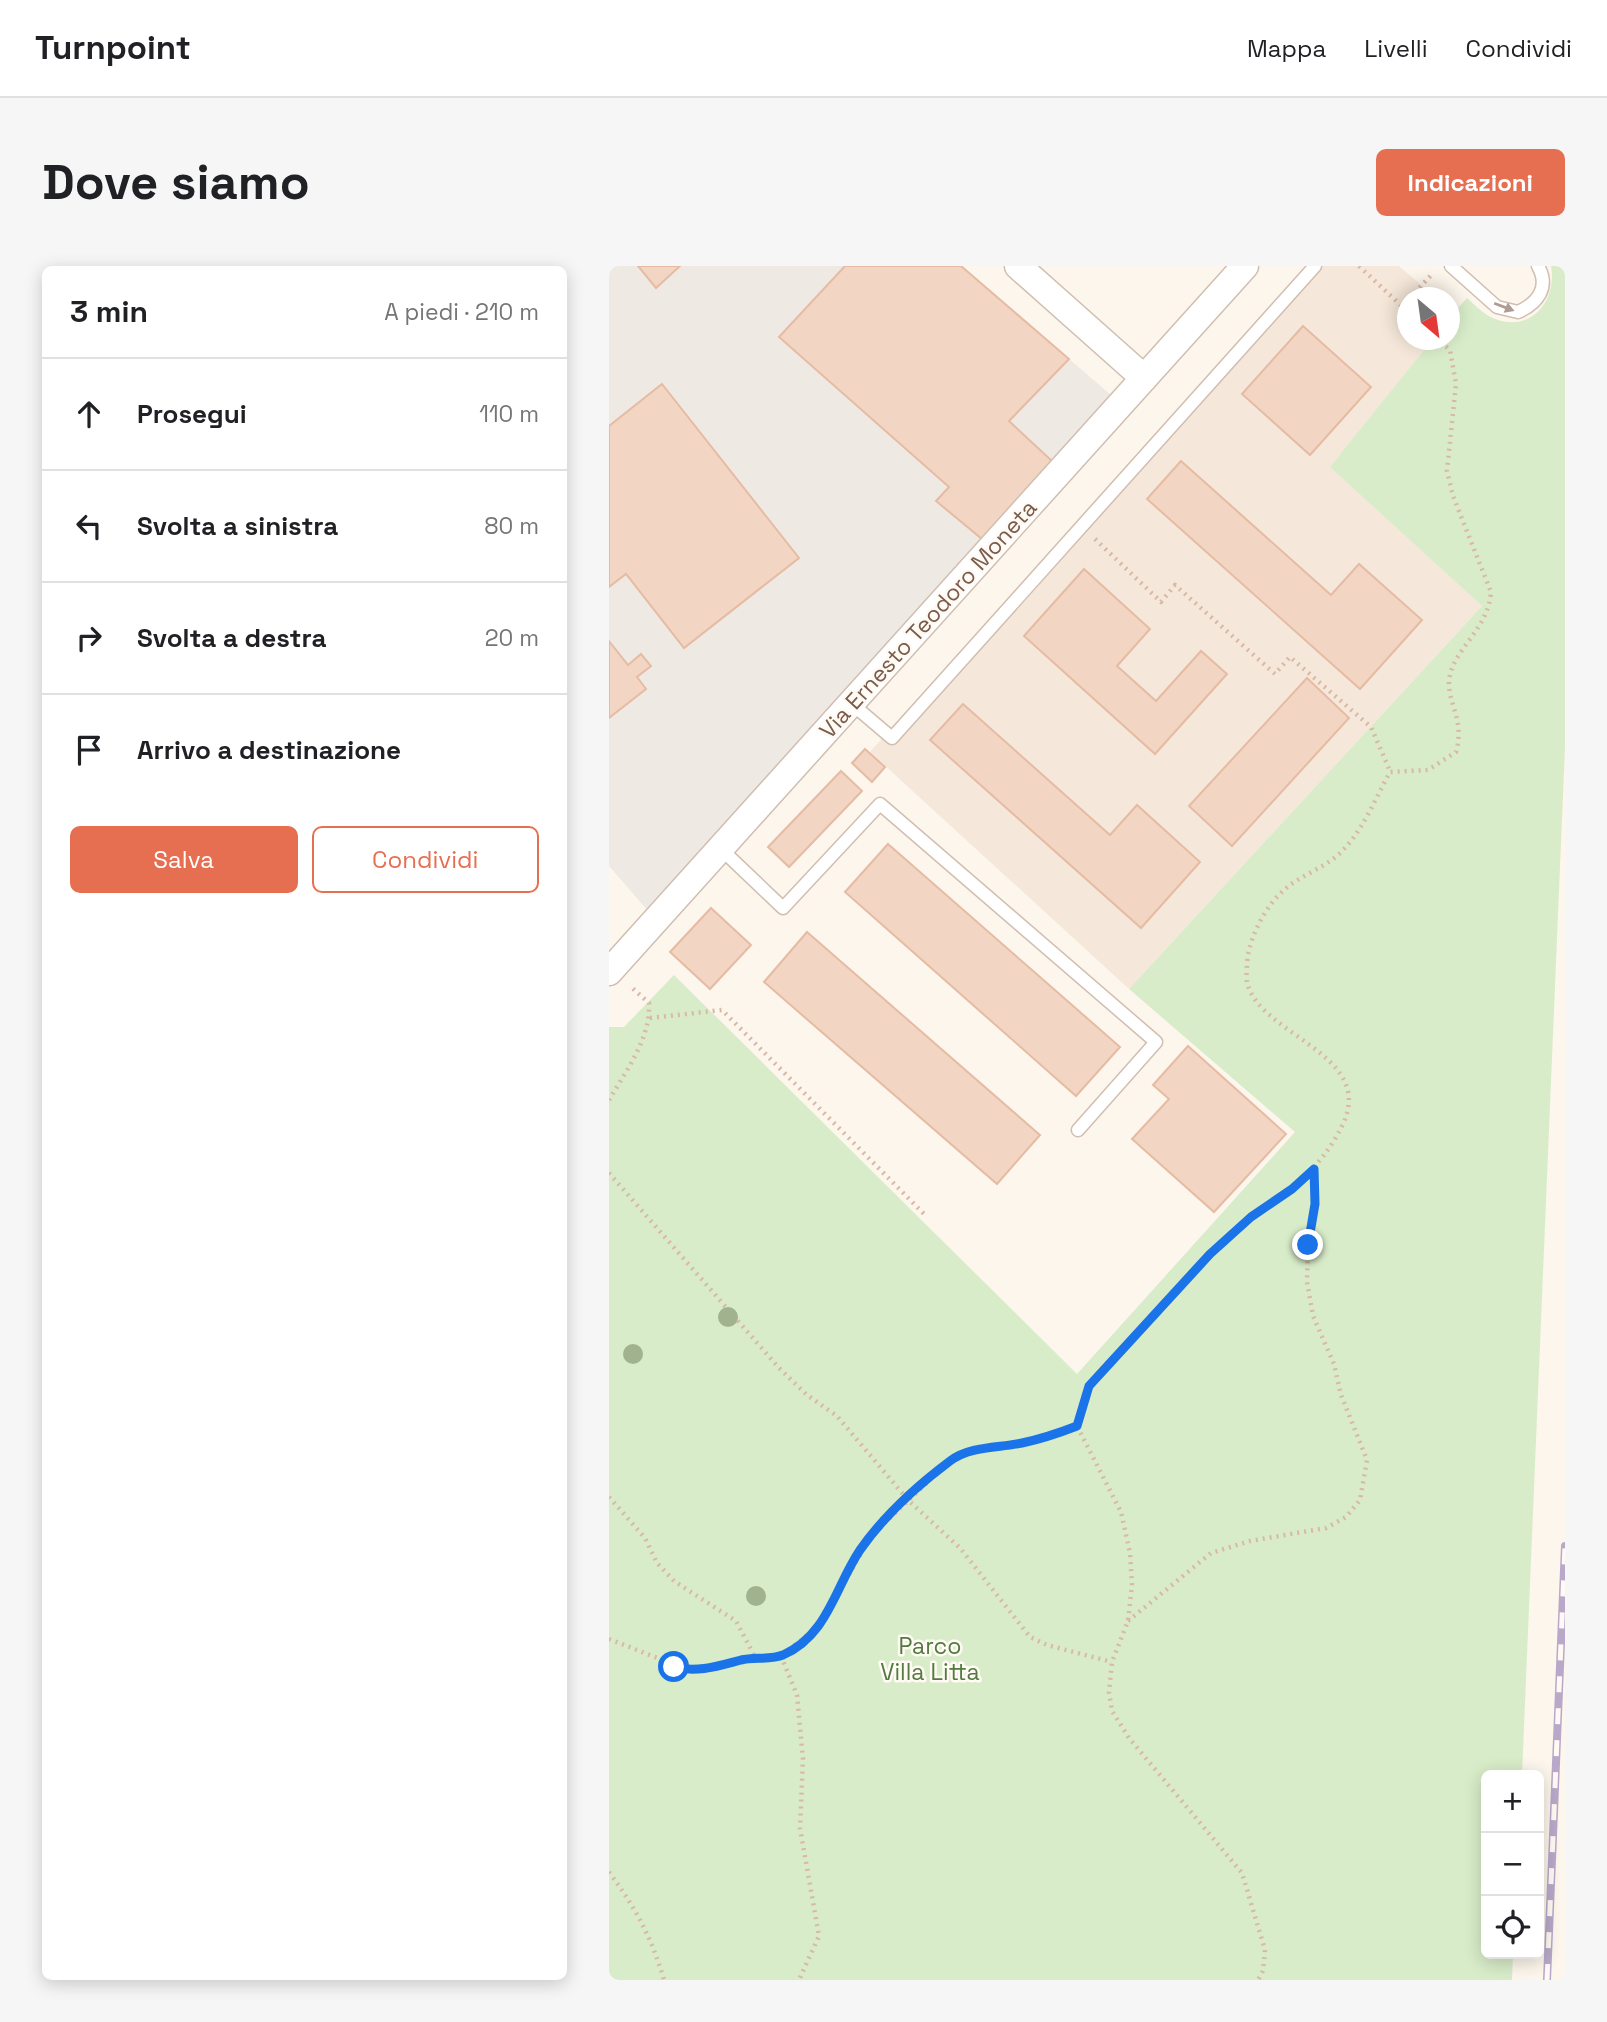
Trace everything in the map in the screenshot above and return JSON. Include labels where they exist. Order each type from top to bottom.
[{"type":"street","points":[[1018,266],[1144,379]]},
{"type":"street","name":"Via Ernesto Teodoro Moneta","points":[[610,971],[1245,266]]},
{"type":"lane","points":[[852,704],[892,738],[1315,266]]},
{"type":"lane","points":[[1451,266],[1497,307],[1518,312],[1539,299],[1543,289],[1542,274],[1538,266]]},
{"type":"lane","points":[[719,848],[783,908],[880,804],[1156,1042],[1078,1130]]},
{"type":"path","points":[[1360,266],[1397,301]]},
{"type":"path","points":[[1420,287],[1440,266]]},
{"type":"path","points":[[1390,772],[1428,770],[1455,752],[1459,726],[1449,683],[1462,652],[1480,629],[1490,604],[1490,592],[1483,565],[1453,496],[1447,471],[1456,384],[1450,350]]},
{"type":"path","points":[[1087,532],[1161,602],[1175,585],[1275,674],[1290,657],[1371,727],[1390,772]]},
{"type":"path","points":[[1258,1980],[1263,1971],[1265,1950],[1242,1873],[1119,1724],[1112,1711],[1109,1692],[1112,1662],[1128,1621],[1131,1563],[1121,1512],[1077,1426],[1089,1386],[1210,1254],[1251,1217],[1292,1189],[1314,1169],[1339,1131],[1350,1095],[1341,1076],[1329,1061],[1259,1004],[1247,982],[1248,954],[1261,920],[1283,890],[1333,859],[1352,841],[1390,772]]},
{"type":"path","points":[[609,1100],[643,1039],[650,1018],[649,1003],[610,971]]},
{"type":"path","points":[[650,1018],[722,1010],[927,1217]]},
{"type":"path","points":[[1128,1621],[1211,1553],[1251,1541],[1326,1528],[1346,1517],[1360,1500],[1367,1460],[1341,1395],[1334,1364],[1313,1316],[1307,1282],[1308,1245],[1315,1204],[1314,1169]]},
{"type":"path","points":[[609,1173],[779,1368],[807,1395],[837,1416],[908,1500],[960,1548],[1030,1637],[1047,1646],[1112,1662]]},
{"type":"path","points":[[609,1639],[688,1671],[755,1657],[781,1656],[820,1625],[832,1607],[858,1553],[908,1500],[953,1458],[975,1450],[1052,1436],[1077,1426]]},
{"type":"path","points":[[609,1497],[645,1538],[657,1563],[674,1581],[736,1621],[755,1657]]},
{"type":"path","points":[[781,1656],[798,1708],[803,1759],[800,1828],[819,1936],[799,1980]]},
{"type":"path","points":[[609,1872],[637,1910],[653,1943],[664,1980]]},
{"type":"shaded area","points":[[609,266],[961,266],[1111,395],[649,912],[609,866]]},
{"type":"shaded area","points":[[1306,266],[1399,266],[1423,287],[1397,287],[1397,350],[1424,350],[1331,467],[1482,606],[1129,989],[870,752]]},
{"type":"green space","name":"Parco Villa Litta","points":[[1551,266],[1565,266],[1565,747],[1522,1770],[1481,1770],[1481,1959],[1513,1959],[1512,1980],[609,1980],[609,1027],[624,1027],[674,975],[1077,1374],[1295,1132],[1129,989],[1482,606],[1330,467],[1424,350],[1460,350],[1460,306],[1467,298],[1493,318],[1511,322],[1522,321],[1540,309],[1546,300],[1552,278]]},
{"type":"building","points":[[638,266],[680,266],[656,288]]},
{"type":"building","points":[[845,266],[961,266],[1069,359],[1009,421],[1052,461],[982,539],[936,501],[949,487],[779,337]]},
{"type":"building","points":[[1303,326],[1371,387],[1310,455],[1242,394]]},
{"type":"building","points":[[662,384],[799,558],[684,648],[626,574],[609,587],[609,426]]},
{"type":"building","points":[[1181,461],[1331,595],[1359,564],[1422,620],[1360,689],[1147,499]]},
{"type":"building","points":[[1084,569],[1150,629],[1117,666],[1156,701],[1201,651],[1227,674],[1155,754],[1024,636]]},
{"type":"building","points":[[609,641],[628,665],[641,654],[651,666],[637,677],[646,689],[609,718]]},
{"type":"building","points":[[1307,678],[1349,718],[1232,846],[1189,806]]},
{"type":"building","points":[[963,704],[1110,835],[1137,805],[1200,862],[1141,928],[930,740]]},
{"type":"building","points":[[865,749],[885,767],[872,782],[852,763]]},
{"type":"building","points":[[841,771],[862,791],[789,867],[768,847]]},
{"type":"building","points":[[888,844],[1120,1047],[1076,1096],[845,892]]},
{"type":"building","points":[[711,908],[751,945],[710,989],[670,952]]},
{"type":"building","points":[[807,932],[1040,1135],[997,1184],[764,982]]},
{"type":"building","points":[[1188,1046],[1286,1134],[1214,1212],[1132,1139],[1169,1099],[1153,1085]]},
{"type":"railway","points":[[1547,1980],[1565,1546]]},
{"type":"route","points":[[674,1667],[688,1671],[704,1670],[755,1657],[781,1656],[802,1641],[820,1625],[832,1607],[858,1553],[871,1536],[925,1482],[953,1458],[975,1450],[1020,1444],[1052,1436],[1077,1426],[1089,1386],[1184,1286],[1210,1254],[1251,1217],[1292,1189],[1314,1169],[1315,1204],[1308,1245]]}]
